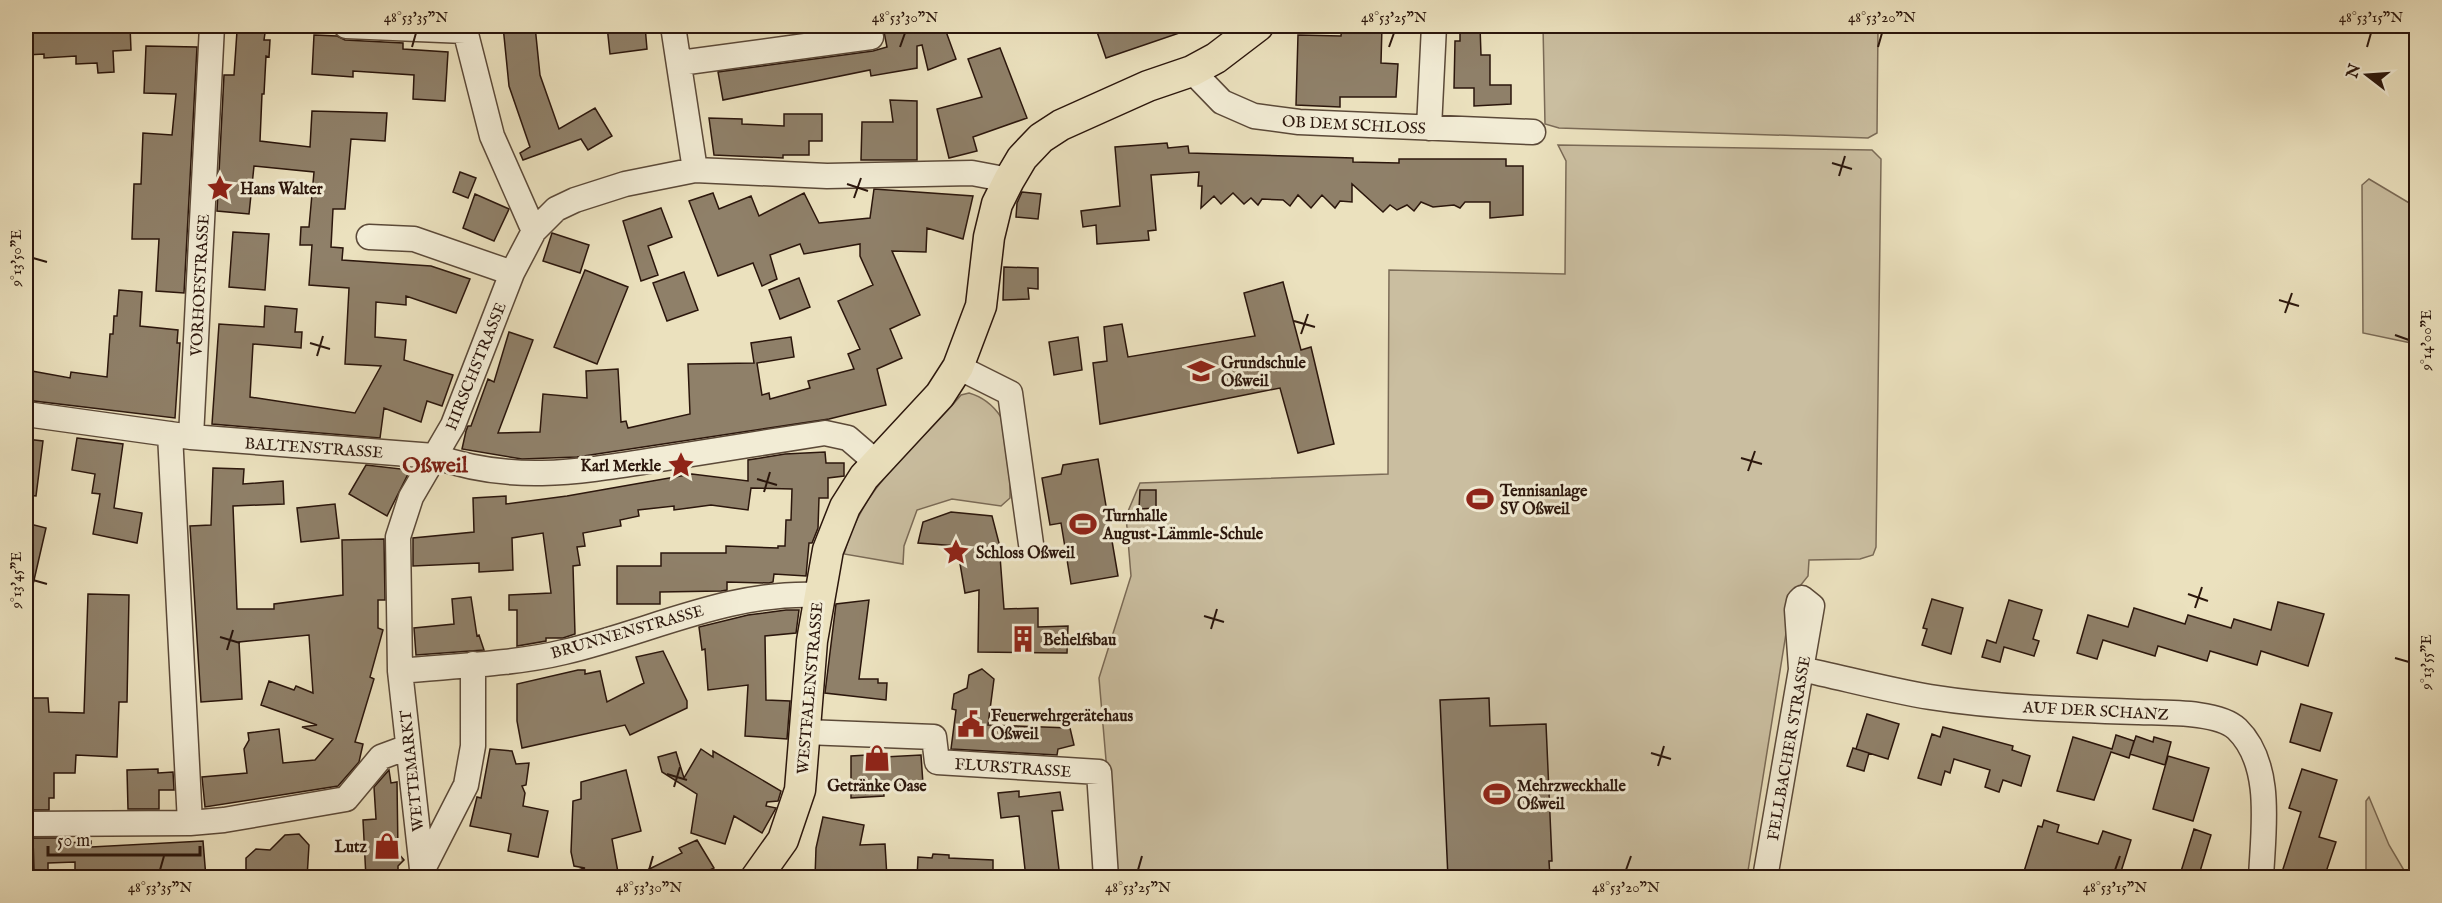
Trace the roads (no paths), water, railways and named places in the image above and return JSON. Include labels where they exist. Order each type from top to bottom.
[{"type":"main road","name":"WESTFALENSTRASSE","points":[[756,878],[783,840],[800,790],[818,595],[828,550],[845,507],[864,477],[940,395],[958,367],[981,306],[989,237],[997,204],[1009,180],[1022,158],[1041,138],[1061,125],[1148,86],[1192,71],[1216,58],[1258,26]]},
{"type":"street","name":"VORHOFSTRASSE","points":[[190,823],[180,436],[212,26]]},
{"type":"street","points":[[346,26],[465,28],[492,136],[534,231]]},
{"type":"street","points":[[673,26],[695,170]]},
{"type":"street","points":[[1429,128],[1434,26]]},
{"type":"street","points":[[680,63],[871,37]]},
{"type":"street","name":"OB DEM SCHLOSS","points":[[1192,71],[1222,102],[1254,116],[1299,122],[1533,132]]},
{"type":"street","name":"HIRSCHSTRASSE","points":[[400,671],[398,537],[411,497],[465,399],[512,273],[534,231],[556,209],[575,200],[625,184],[695,170],[827,176],[972,173],[1009,180]]},
{"type":"street","points":[[369,237],[414,239],[512,273]]},
{"type":"street","points":[[958,367],[1010,393],[1031,544]]},
{"type":"street","name":"BALTENSTRASSE","points":[[26,414],[180,436],[434,456],[468,468],[513,474],[574,473],[825,433],[848,438],[877,463]]},
{"type":"street","name":"BRUNNENSTRASSE","points":[[400,671],[563,653],[684,614],[732,602],[779,595],[818,595]]},
{"type":"street","name":"FELLBACHER STRASSE","points":[[1765,878],[1810,618]]},
{"type":"street","name":"WETTEMARKT","points":[[422,874],[466,785],[473,746],[473,664]]},
{"type":"street","name":"AUF DER SCHANZ","points":[[1801,669],[1931,698],[1996,705],[2189,715],[2222,721],[2235,727],[2250,746],[2258,767],[2262,790],[2261,878]]},
{"type":"street","name":"WETTEMARKT","points":[[400,671],[422,874]]},
{"type":"street","name":"FLURSTRASSE","points":[[805,732],[934,737],[937,762],[1099,772],[1106,878]]},
{"type":"street","points":[[26,824],[190,823],[224,820],[346,799],[381,757],[408,747]]},
{"type":"place","name":"Hans Walter","points":[[220,188]]},
{"type":"place","name":"Grundschule Oßweil","points":[[1201,371]]},
{"type":"place","name":"Karl Merkle","points":[[681,465]]},
{"type":"place","name":"Tennisanlage SV Oßweil","points":[[1480,499]]},
{"type":"place","name":"Turnhalle August-Lämmle-Schule","points":[[1083,524]]},
{"type":"place","name":"Schloss Oßweil","points":[[956,552]]},
{"type":"place","name":"Behelfsbau","points":[[1023,639]]},
{"type":"place","name":"Feuerwehrgerätehaus Oßweil","points":[[971,724]]},
{"type":"place","name":"Getränke Oase","points":[[877,758]]},
{"type":"place","name":"Mehrzweckhalle Oßweil","points":[[1497,794]]},
{"type":"place","name":"Lutz","points":[[387,846]]},
{"type":"district","name":"Oßweil","points":[[435,464]]}]
